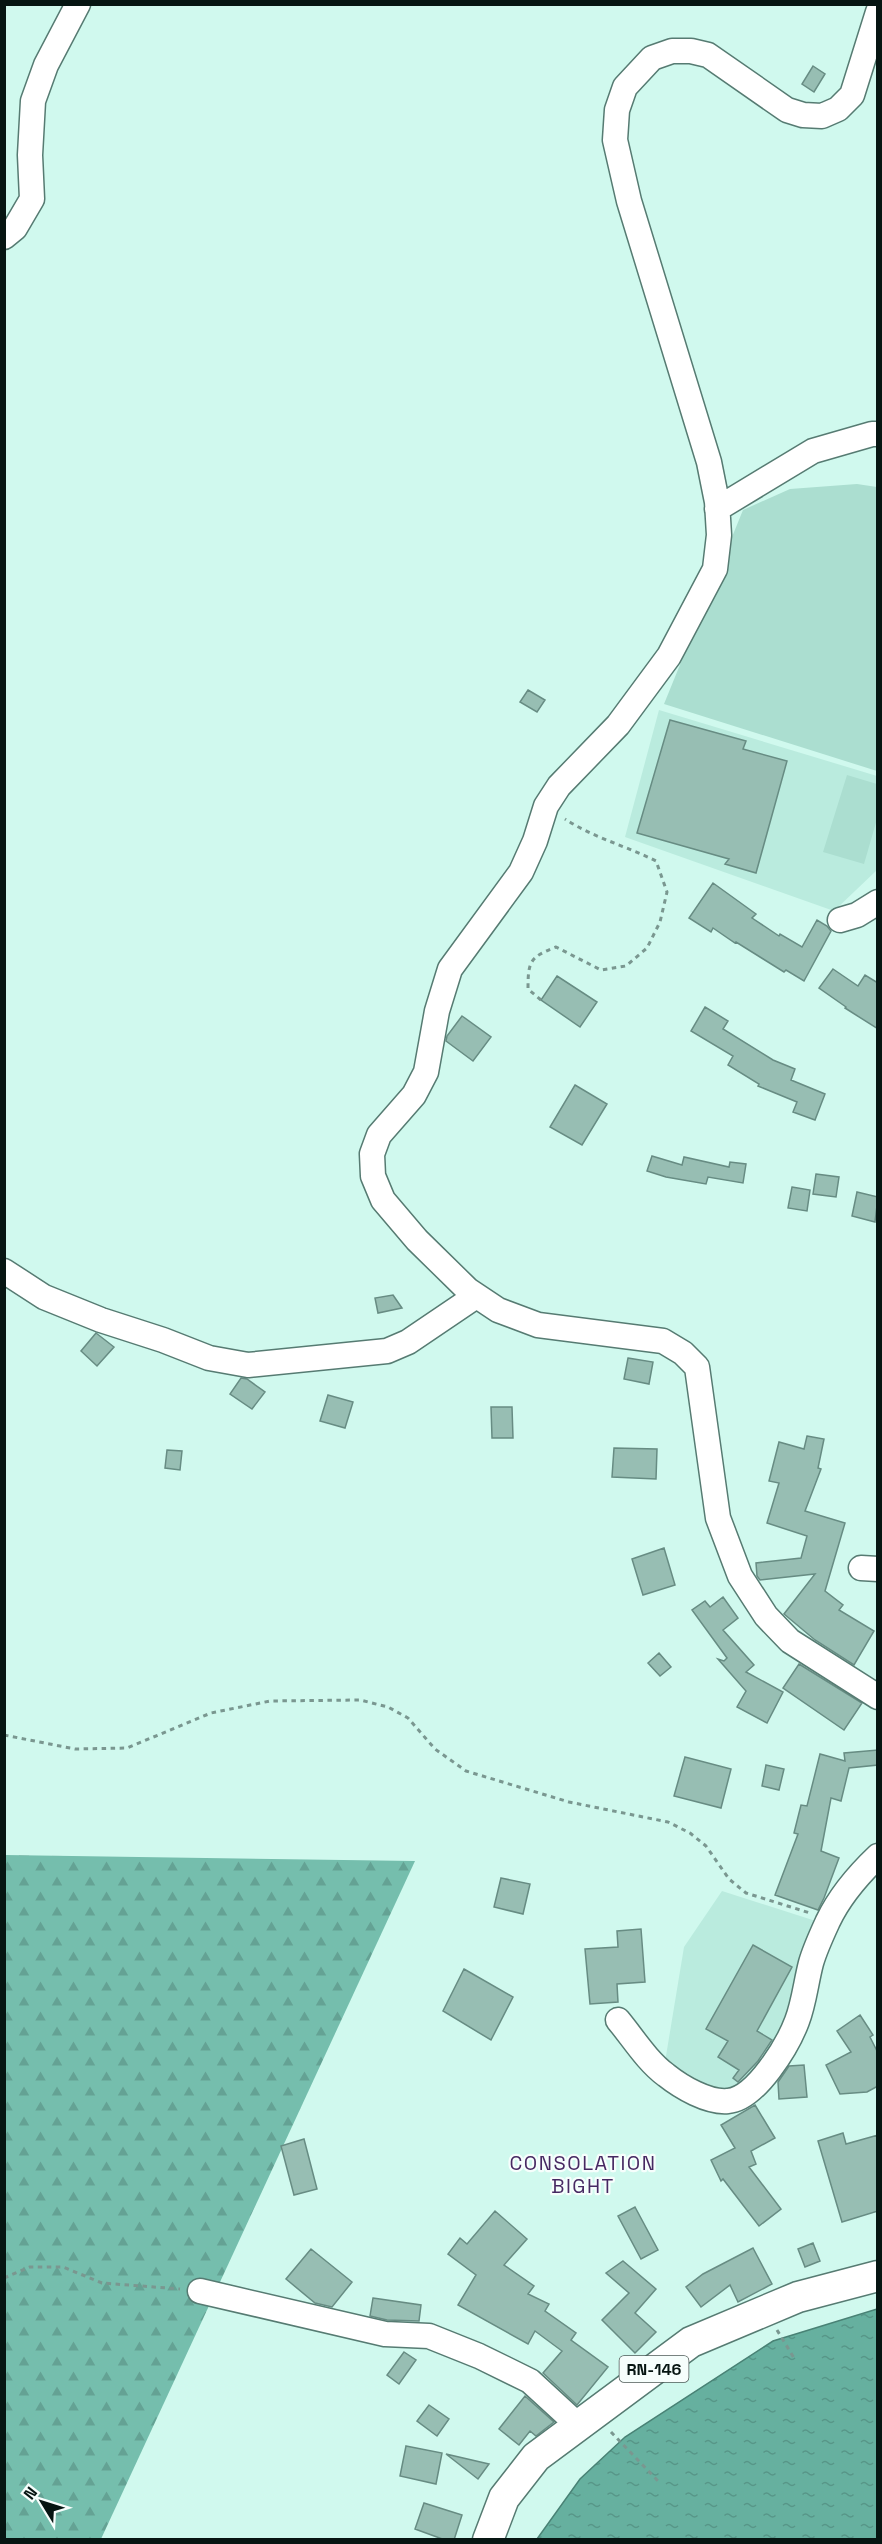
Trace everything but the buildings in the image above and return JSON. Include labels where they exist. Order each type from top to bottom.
[{"type":"main road","name":"RN-146","points":[[488,2540],[504,2498],[536,2457],[691,2342],[798,2297],[878,2276]]},
{"type":"street","points":[[4,237],[15,228],[32,199],[30,155],[33,100],[46,65],[78,4]]},
{"type":"street","points":[[878,12],[852,95],[838,109],[822,116],[803,115],[787,110],[708,55],[691,51],[672,51],[652,58],[625,87],[617,110],[615,140],[628,201],[709,462],[719,535],[715,569],[669,656],[618,725],[559,786],[546,806],[535,841],[520,872],[450,969],[436,1011],[426,1072],[414,1095],[379,1135],[372,1154],[373,1176],[383,1200],[417,1240],[476,1296],[498,1310],[538,1325],[663,1341],[683,1353],[697,1367],[718,1518],[740,1576],[766,1616],[790,1641],[878,1697]]},
{"type":"street","points":[[717,508],[813,451],[878,434]]},
{"type":"street","points":[[840,920],[857,915],[878,902]]},
{"type":"street","points":[[4,1271],[44,1297],[101,1320],[163,1340],[208,1358],[248,1365],[387,1351],[408,1342],[476,1296]]},
{"type":"street","points":[[618,2020],[665,2075],[688,2089],[711,2098],[729,2101],[744,2095],[756,2085],[774,2062],[797,2021],[812,1960],[828,1920],[849,1889],[878,1856]]},
{"type":"street","points":[[200,2290],[385,2334],[429,2336],[479,2356],[530,2381],[579,2426]]},
{"type":"path","points":[[541,1000],[528,989],[529,967],[537,954],[556,947],[601,970],[626,966],[647,948],[660,922],[668,892],[656,861],[621,844],[584,832],[546,806]]},
{"type":"path","points":[[4,1735],[75,1749],[128,1748],[211,1713],[270,1701],[360,1700],[388,1707],[408,1718],[435,1749],[466,1771],[569,1802],[676,1826],[706,1845],[729,1879],[746,1893],[828,1920]]},
{"type":"path","points":[[4,2278],[30,2266],[63,2267],[102,2283],[200,2290]]},
{"type":"path","points":[[773,2324],[794,2358]]},
{"type":"path","points":[[609,2430],[659,2482]]},
{"type":"shaded area","points":[[857,484],[877,487],[877,771],[664,704],[743,510],[790,489]]},
{"type":"shaded area","points":[[659,710],[877,776],[877,870],[834,911],[625,837]]},
{"type":"shaded area","points":[[847,775],[877,784],[877,819],[864,864],[823,852]]},
{"type":"shaded area","points":[[722,1891],[822,1923],[789,2019],[753,2082],[720,2095],[665,2062],[684,1947]]},
{"type":"green space","points":[[5,1855],[415,1861],[101,2539],[5,2540]]},
{"type":"water","points":[[877,2309],[877,2539],[537,2539],[580,2479],[625,2437],[773,2341]]},
{"type":"district","name":"CONSOLATION BIGHT","points":[[583,2174]]}]
